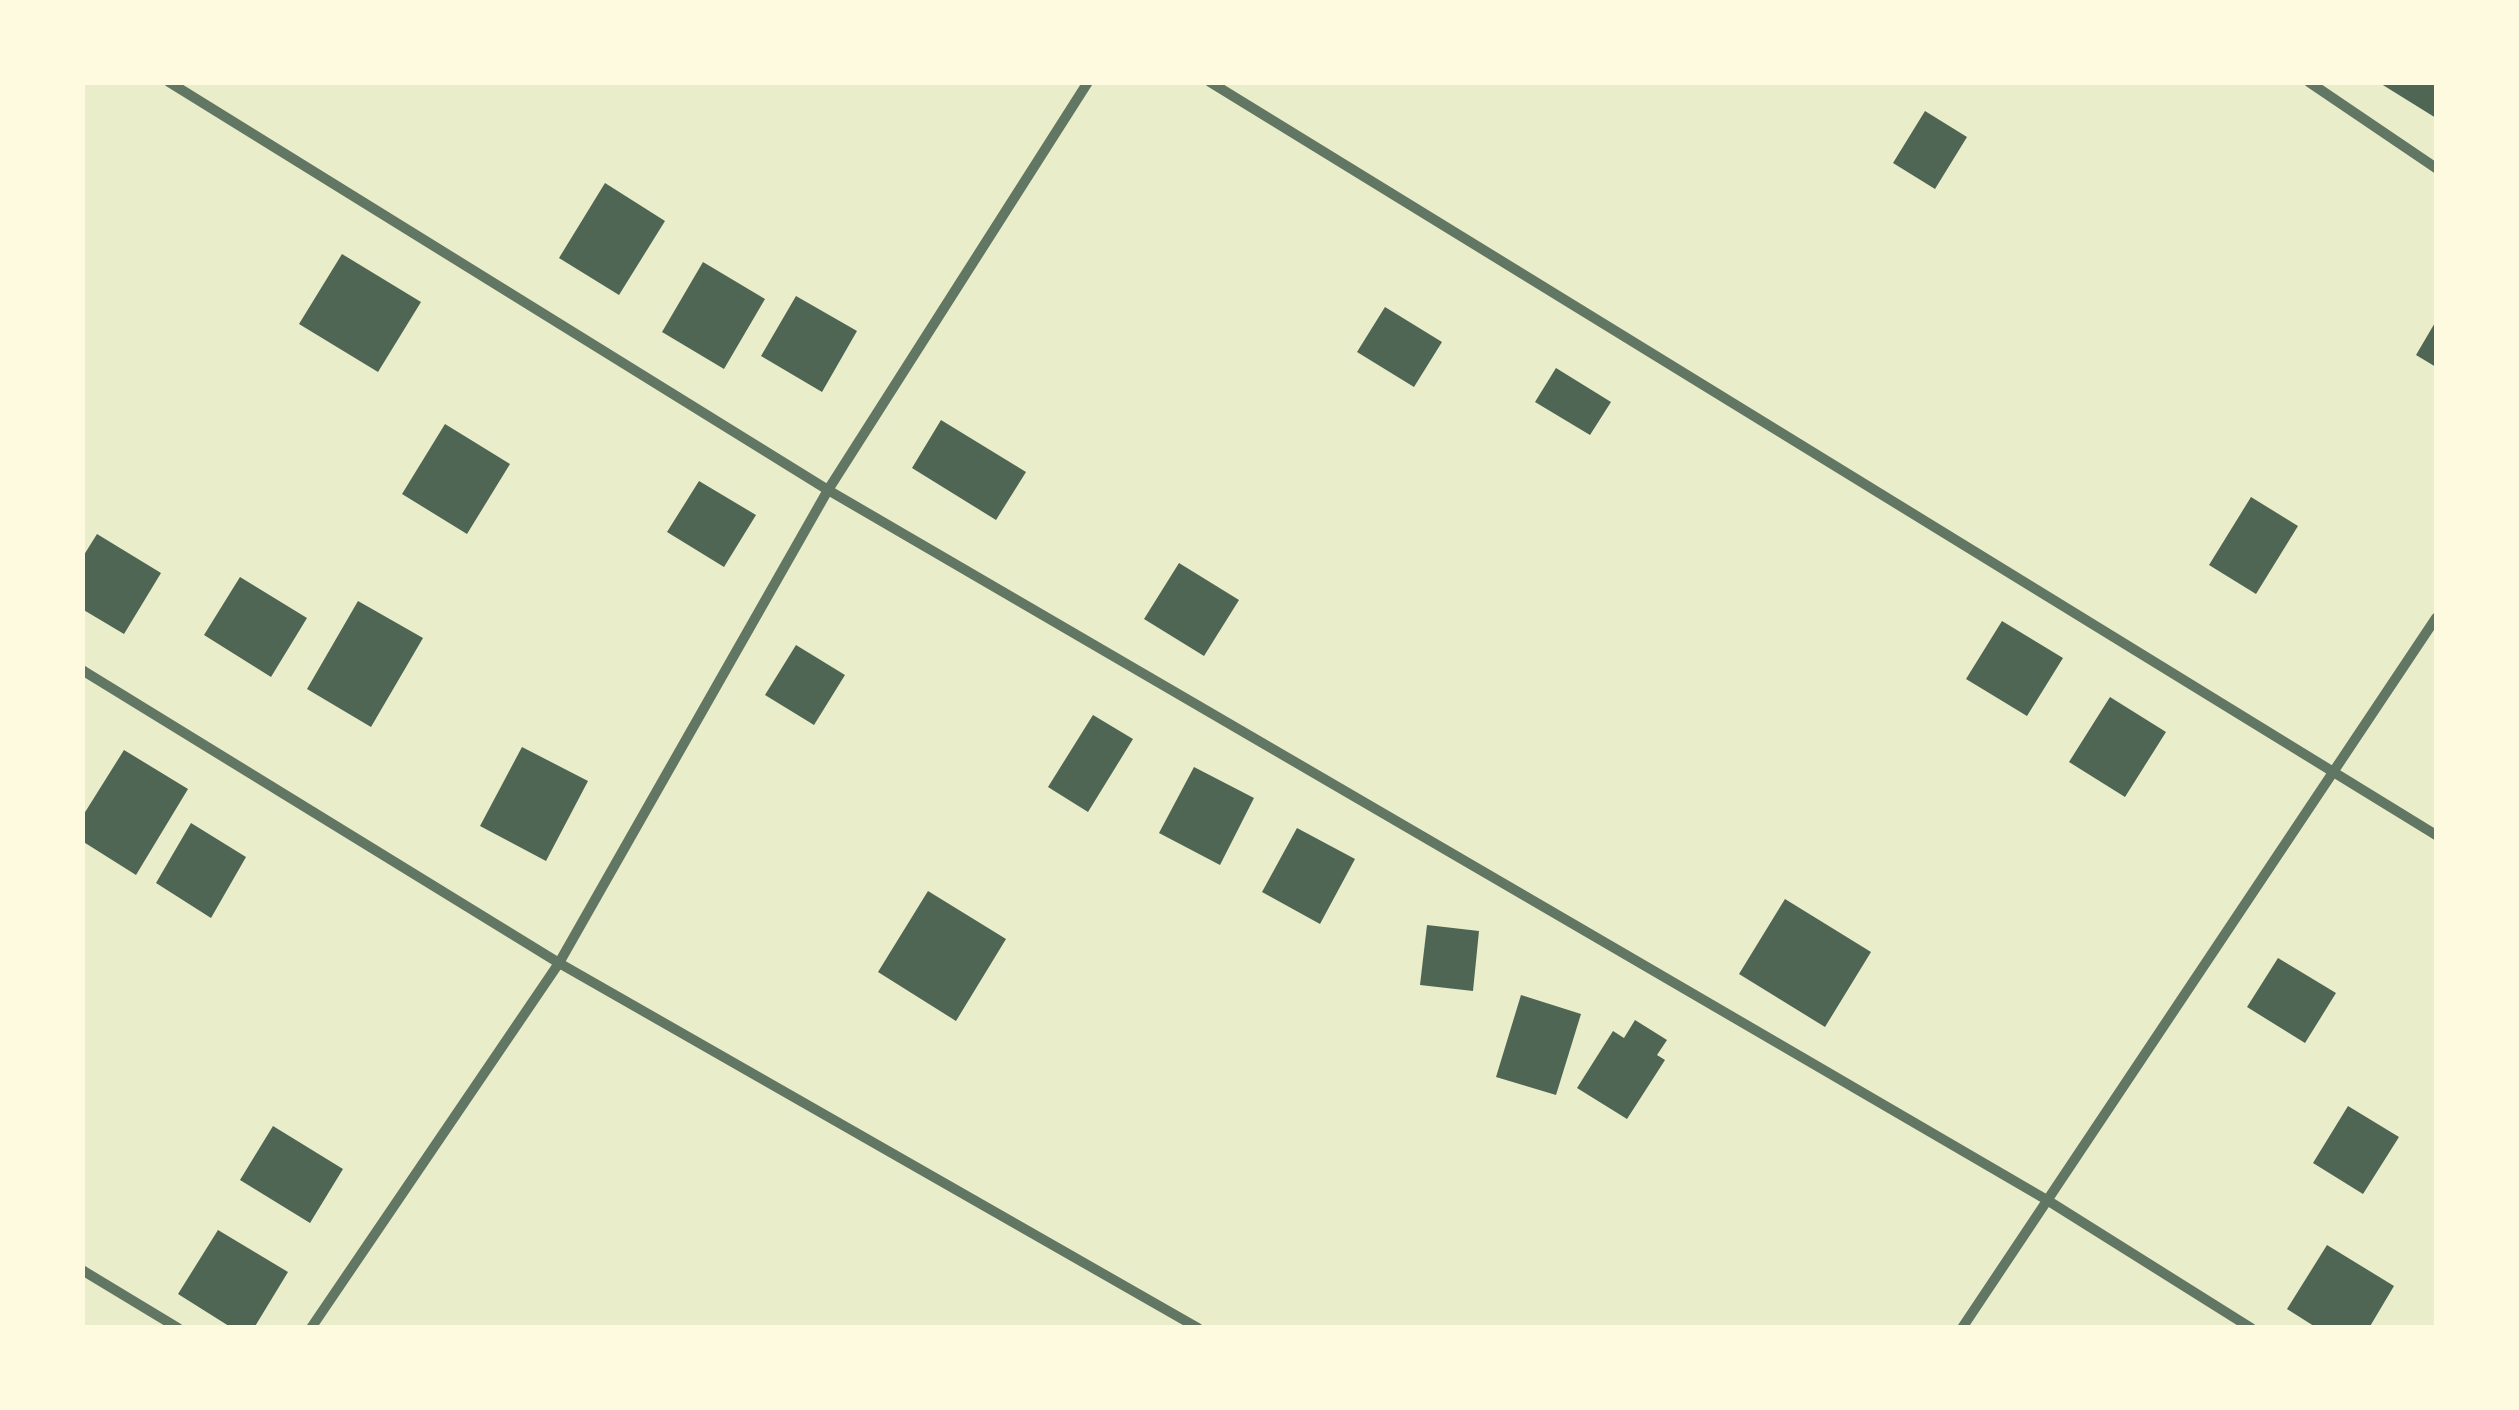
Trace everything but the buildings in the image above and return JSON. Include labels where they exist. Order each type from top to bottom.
[{"type":"street","points":[[169,82],[828,490],[2047,1200],[2251,1328]]},
{"type":"street","points":[[311,1328],[559,962],[828,490],[1088,82]]},
{"type":"street","points":[[1210,82],[2436,836]]},
{"type":"street","points":[[2309,82],[2436,168]]},
{"type":"street","points":[[1962,1328],[2436,618]]},
{"type":"street","points":[[82,670],[559,962],[1198,1328]]},
{"type":"street","points":[[82,1270],[178,1328]]}]
